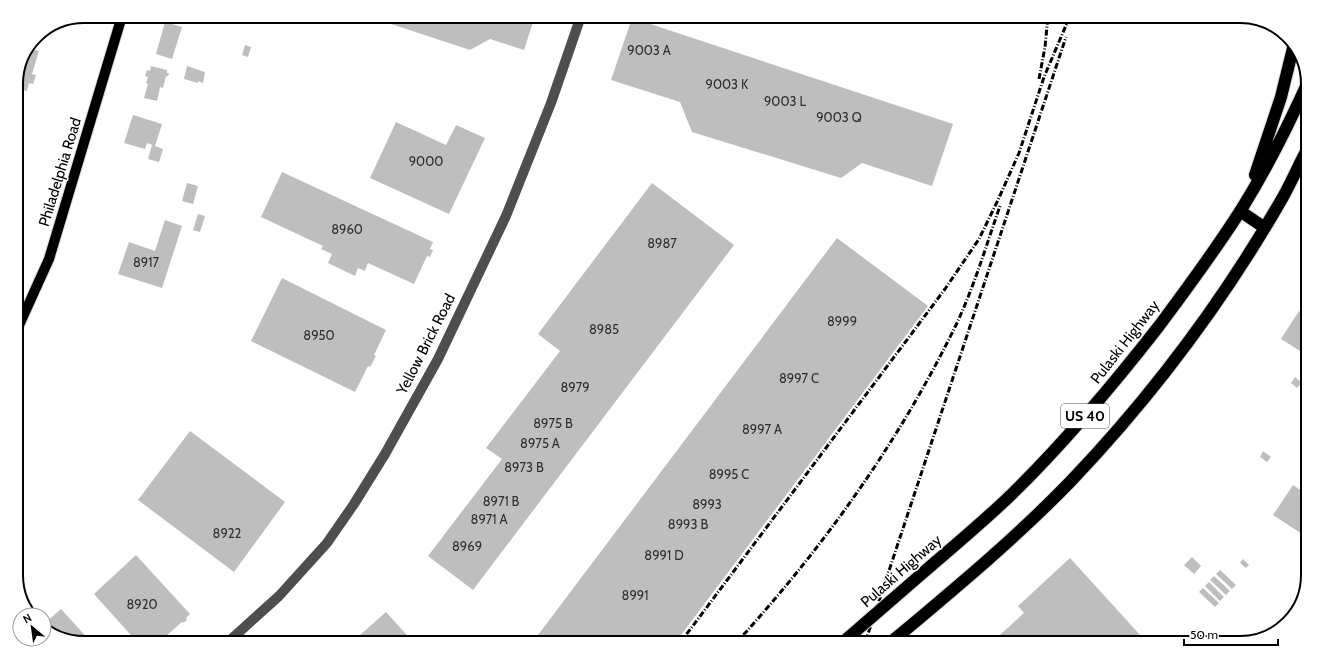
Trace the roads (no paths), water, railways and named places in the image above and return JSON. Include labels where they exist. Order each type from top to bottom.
[{"type":"highway","points":[[1265,228],[1243,207],[1281,97],[1292,52]]},
{"type":"highway","name":"Pulaski Highway","points":[[850,636],[1011,495],[1091,410],[1130,364],[1176,303],[1243,207],[1301,99]]},
{"type":"highway","name":"US 40","points":[[899,636],[1023,528],[1070,482],[1116,432],[1194,336],[1265,228],[1301,162]]},
{"type":"main road","name":"Philadelphia Road","points":[[23,317],[49,259],[120,23]]},
{"type":"street","name":"Yellow Brick Road","points":[[235,636],[279,596],[327,544],[354,504],[438,360],[506,216],[551,103],[579,23]]},
{"type":"railway","points":[[1039,79],[1045,47],[1047,23]]},
{"type":"railway","points":[[685,636],[945,289],[979,239],[1019,153],[1044,77],[1067,23]]},
{"type":"railway","points":[[867,636],[1066,37]]},
{"type":"railway","points":[[742,636],[799,570],[829,531],[857,492],[910,411],[956,325],[974,281],[1000,206]]}]
